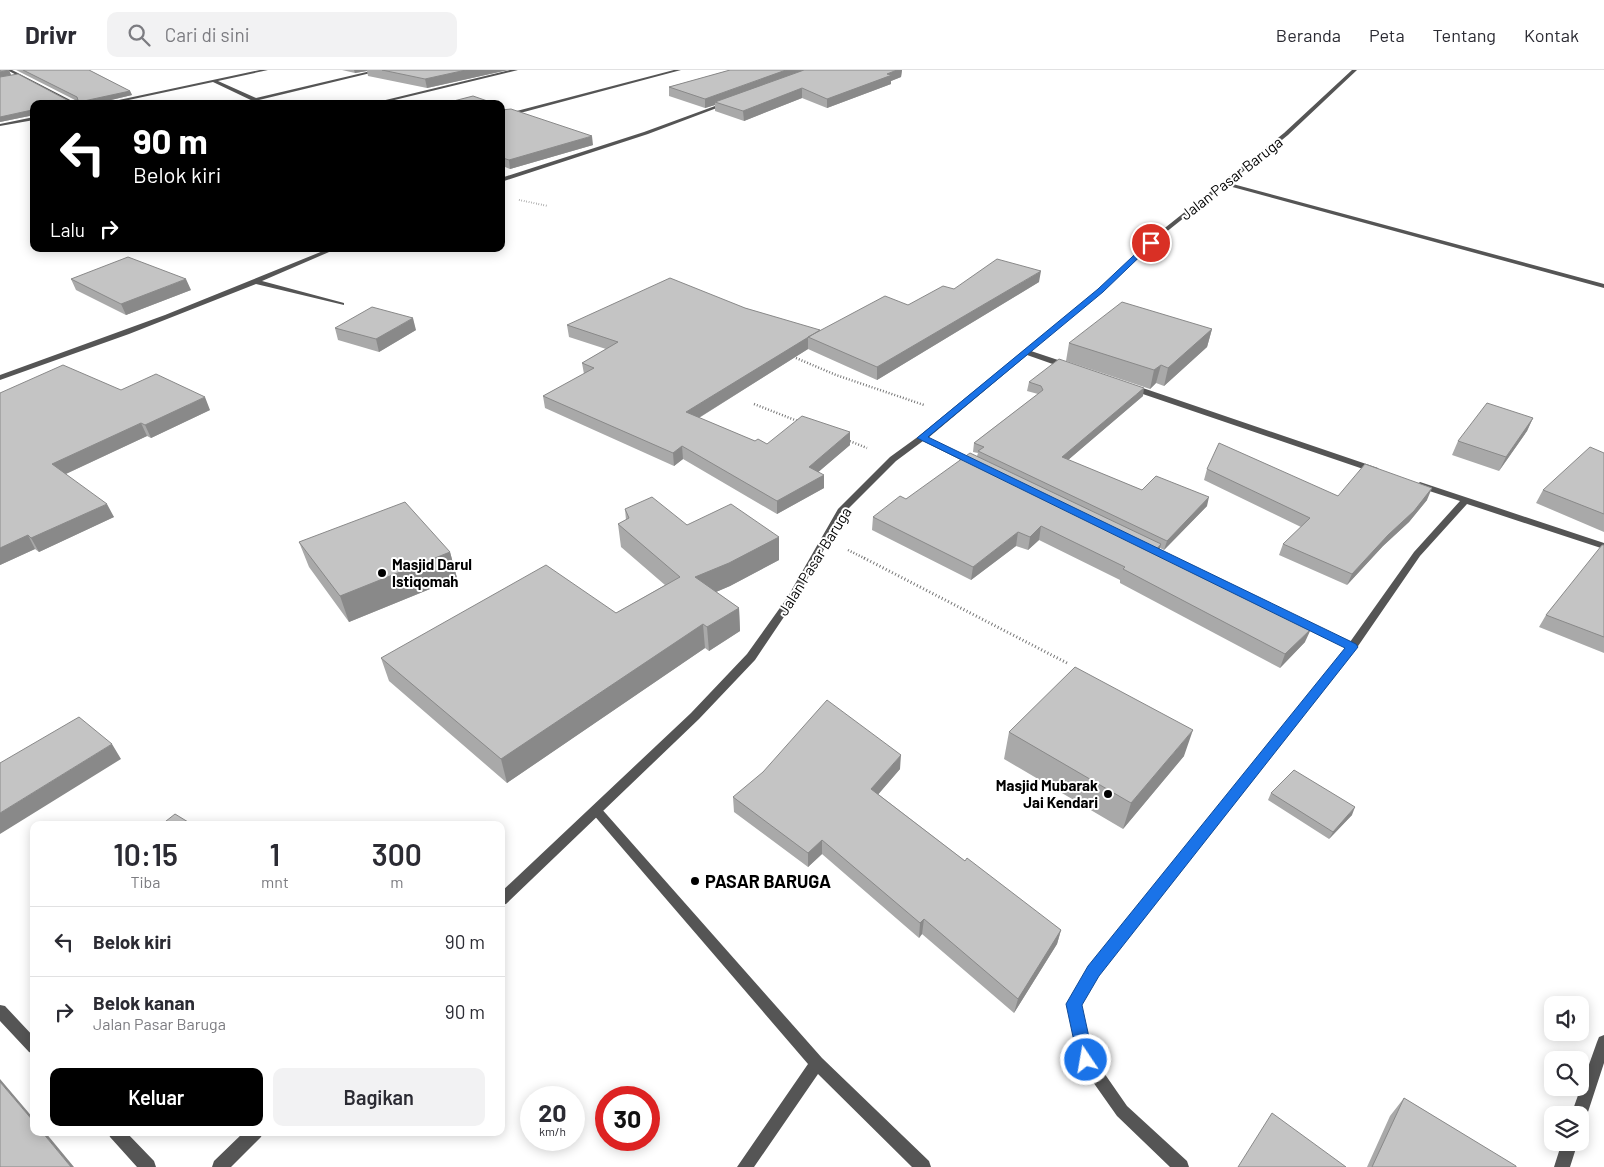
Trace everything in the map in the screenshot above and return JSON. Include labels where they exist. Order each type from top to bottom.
[{"type":"street","points":[[9,70],[68,100]]},
{"type":"street","points":[[121,100],[266,70]]},
{"type":"street","points":[[214,81],[255,100],[381,70]]},
{"type":"street","points":[[388,100],[516,70]]},
{"type":"street","points":[[505,116],[679,70]]},
{"type":"street","name":"Jalan Pasar Baruga","points":[[505,896],[694,716],[751,657],[791,599],[841,511],[893,458],[922,438],[1101,290],[1163,232],[1286,134],[1355,70]]},
{"type":"street","points":[[14,78],[21,76]]},
{"type":"street","points":[[505,179],[646,133],[730,102]]},
{"type":"street","points":[[0,125],[30,119]]},
{"type":"street","points":[[1224,183],[1604,286]]},
{"type":"street","points":[[0,378],[113,339],[257,282],[326,252]]},
{"type":"street","points":[[257,282],[342,304]]},
{"type":"street","points":[[1026,352],[1073,368]]},
{"type":"street","points":[[1120,383],[1382,472]]},
{"type":"street","points":[[922,438],[984,468]]},
{"type":"street","points":[[1410,481],[1604,546]]},
{"type":"street","points":[[1181,1167],[1122,1111],[1086,1060],[1074,1004],[1094,971],[1352,647],[1417,554],[1466,500]]},
{"type":"street","points":[[1164,555],[1352,647]]},
{"type":"street","points":[[596,810],[817,1063],[923,1167]]},
{"type":"street","points":[[0,1011],[30,1043]]},
{"type":"street","points":[[1582,1106],[1604,1042]]},
{"type":"street","points":[[745,1167],[817,1063]]},
{"type":"street","points":[[119,1136],[148,1167]]},
{"type":"street","points":[[220,1167],[252,1136]]},
{"type":"street","points":[[1562,1167],[1567,1151]]},
{"type":"path","points":[[511,198],[548,206]]},
{"type":"path","points":[[796,358],[836,376],[951,413]]},
{"type":"path","points":[[754,404],[806,424]]},
{"type":"path","points":[[841,438],[893,458]]},
{"type":"path","points":[[826,538],[1067,663]]},
{"type":"building","points":[[23,70],[89,70],[130,91],[88,100],[78,100],[77,97]]},
{"type":"building","points":[[382,70],[466,70],[425,79]]},
{"type":"building","points":[[730,70],[786,70],[705,99],[669,87]]},
{"type":"building","points":[[804,70],[897,70],[887,74],[892,75],[827,99],[802,88],[743,111],[715,102]]},
{"type":"building","points":[[18,74],[67,100],[30,100],[30,110],[0,117],[0,77]]},
{"type":"building","points":[[473,96],[484,100],[458,100]]},
{"type":"building","points":[[511,109],[592,136],[509,160],[505,159],[505,110]]},
{"type":"building","points":[[128,257],[186,279],[121,304],[71,279]]},
{"type":"building","points":[[997,259],[1041,271],[877,367],[808,337],[885,296],[908,305],[943,286],[954,289]]},
{"type":"building","points":[[670,278],[745,308],[820,330],[686,412],[755,441],[758,439],[767,444],[802,416],[850,432],[809,467],[824,475],[777,501],[682,446],[673,453],[543,396],[594,368],[582,363],[618,342],[567,325]]},
{"type":"building","points":[[1122,302],[1212,329],[1168,368],[1161,365],[1154,370],[1069,343]]},
{"type":"building","points":[[372,307],[413,318],[376,339],[335,328]]},
{"type":"building","points":[[1059,359],[1144,388],[1062,457],[1142,490],[1156,476],[1209,497],[1167,541],[978,451],[984,447],[974,443],[1043,390],[1041,386],[1029,382]]},
{"type":"building","points":[[63,365],[121,390],[156,374],[205,397],[145,425],[141,423],[52,464],[107,504],[31,538],[28,535],[0,548],[0,393]]},
{"type":"building","points":[[1487,403],[1533,418],[1506,457],[1458,441]]},
{"type":"building","points":[[1219,443],[1338,496],[1365,464],[1432,488],[1414,511],[1388,535],[1352,574],[1283,544],[1310,518],[1207,469]]},
{"type":"building","points":[[1590,447],[1604,453],[1604,514],[1543,490]]},
{"type":"building","points":[[970,453],[1161,544],[1155,551],[1311,629],[1285,654],[1123,569],[1125,567],[1041,526],[1030,537],[1018,532],[973,567],[873,517],[900,496],[906,499]]},
{"type":"building","points":[[652,497],[687,525],[731,504],[779,537],[729,563],[695,577],[739,608],[707,627],[703,624],[501,759],[381,658],[546,565],[616,613],[680,577],[618,524],[629,518],[625,509]]},
{"type":"building","points":[[405,502],[450,552],[340,596],[299,542]]},
{"type":"building","points":[[1602,545],[1604,545],[1604,637],[1546,615]]},
{"type":"building","name":"Masjid Mubarak Jai Kendari","points":[[1075,667],[1193,730],[1131,803],[1009,732]]},
{"type":"building","points":[[827,700],[901,755],[871,789],[965,861],[967,858],[1061,930],[1018,999],[924,919],[920,923],[822,840],[808,853],[733,797],[763,772]]},
{"type":"building","points":[[79,717],[112,744],[0,813],[0,763]]},
{"type":"building","points":[[1294,770],[1355,807],[1333,832],[1271,793]]},
{"type":"building","points":[[175,814],[186,821],[166,821]]},
{"type":"building","points":[[0,1082],[30,1117],[30,1136],[45,1136],[71,1167],[0,1167]]},
{"type":"building","points":[[1404,1098],[1516,1166],[1516,1167],[1372,1167]]},
{"type":"building","points":[[1272,1113],[1346,1167],[1238,1167]]},
{"type":"place","name":"Masjid Darul Istiqomah","points":[[382,573]]},
{"type":"place","name":"Masjid Mubarak Jai Kendari","points":[[1108,794]]},
{"type":"place","name":"PASAR BARUGA","points":[[695,881]]},
{"type":"route","points":[[1086,1060],[1074,1004],[1094,971],[1352,647],[922,438],[1101,290],[1151,243]]}]
